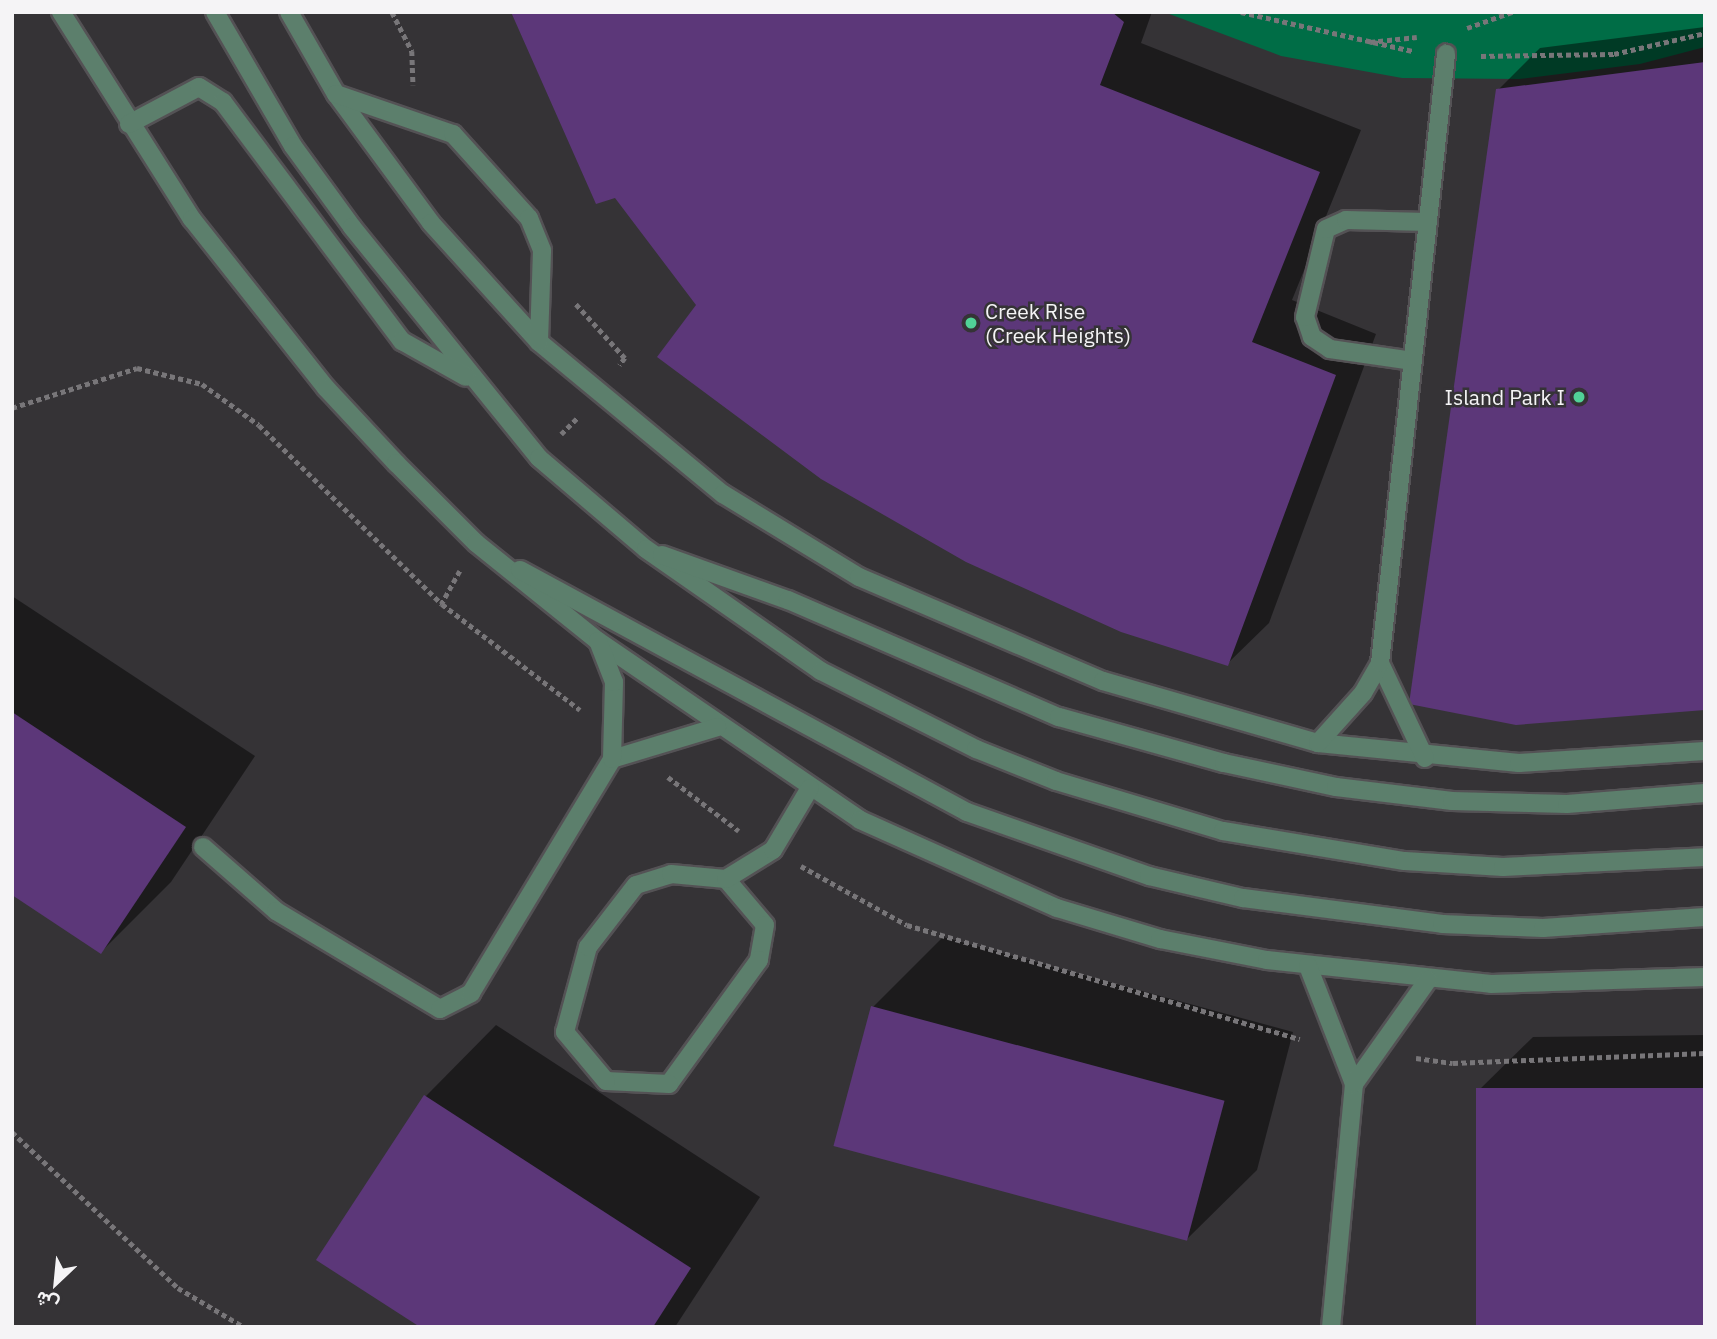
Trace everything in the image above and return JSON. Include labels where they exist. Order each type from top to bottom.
[{"type":"street","points":[[61,12],[129,124],[192,219],[326,388],[495,558],[598,640],[717,727],[810,788],[957,868],[1057,908],[1160,939],[1308,966],[1428,979],[1591,984],[1705,977]]},
{"type":"street","points":[[215,12],[293,146],[539,458],[646,549],[742,620],[898,712],[1045,777],[1138,808],[1307,848],[1405,861],[1589,866],[1705,857]]},
{"type":"street","points":[[289,12],[336,94],[431,223],[539,342],[597,396],[745,508],[930,612],[1173,706],[1318,743],[1424,758],[1519,763],[1705,751]]},
{"type":"street","points":[[1318,743],[1363,693],[1380,663],[1446,54]]},
{"type":"street","points":[[129,124],[198,87],[223,102],[402,341],[478,384]]},
{"type":"street","points":[[336,94],[453,134],[529,218],[542,251],[539,342]]},
{"type":"street","points":[[1413,361],[1330,349],[1312,337],[1305,317],[1326,229],[1346,220],[1428,222]]},
{"type":"street","points":[[646,549],[788,600],[1059,717],[1224,763],[1336,787],[1452,800],[1567,804],[1705,793]]},
{"type":"street","points":[[495,558],[576,596],[881,770],[967,812],[1149,876],[1243,898],[1442,923],[1543,928],[1705,917]]},
{"type":"street","points":[[203,848],[276,911],[440,1009],[471,993],[612,758],[614,682],[598,640]]},
{"type":"street","points":[[1380,663],[1424,758]]},
{"type":"street","points":[[612,758],[717,727]]},
{"type":"street","points":[[726,879],[765,925],[759,960],[669,1084],[606,1081],[565,1032],[588,947],[636,885],[671,874],[726,879],[773,850],[810,788]]},
{"type":"street","points":[[1308,966],[1354,1084],[1331,1327]]},
{"type":"street","points":[[1354,1084],[1428,979]]},
{"type":"path","points":[[1493,12],[1501,17]]},
{"type":"path","points":[[12,408],[137,368],[202,384],[259,425],[442,604]]},
{"type":"path","points":[[539,458],[597,396]]},
{"type":"path","points":[[1375,1052],[1453,1063],[1705,1054]]},
{"type":"path","points":[[12,1132],[178,1288],[244,1327]]},
{"type":"green space","points":[[1164,12],[1705,12],[1705,47],[1640,64],[1519,79],[1402,78],[1281,56]]},
{"type":"building","name":"Creek Rise (Creek Heights)","points":[[511,12],[1112,12],[1124,22],[1100,85],[1320,172],[1252,342],[1336,375],[1228,666],[1121,632],[966,562],[821,479],[657,357],[696,305],[615,198],[596,204]]},
{"type":"building","name":"Island Park I","points":[[1705,62],[1705,710],[1516,725],[1409,704],[1496,89]]},
{"type":"building","points":[[12,712],[186,827],[101,954],[12,895]]},
{"type":"building","points":[[871,1006],[1225,1101],[1187,1241],[833,1146]]},
{"type":"building","points":[[1476,1088],[1705,1088],[1705,1327],[1476,1327]]},
{"type":"building","points":[[424,1095],[691,1268],[653,1327],[420,1327],[316,1260]]},
{"type":"place","name":"Creek Rise (Creek Heights)","points":[[971,323]]},
{"type":"place","name":"Island Park I","points":[[1579,397]]}]
